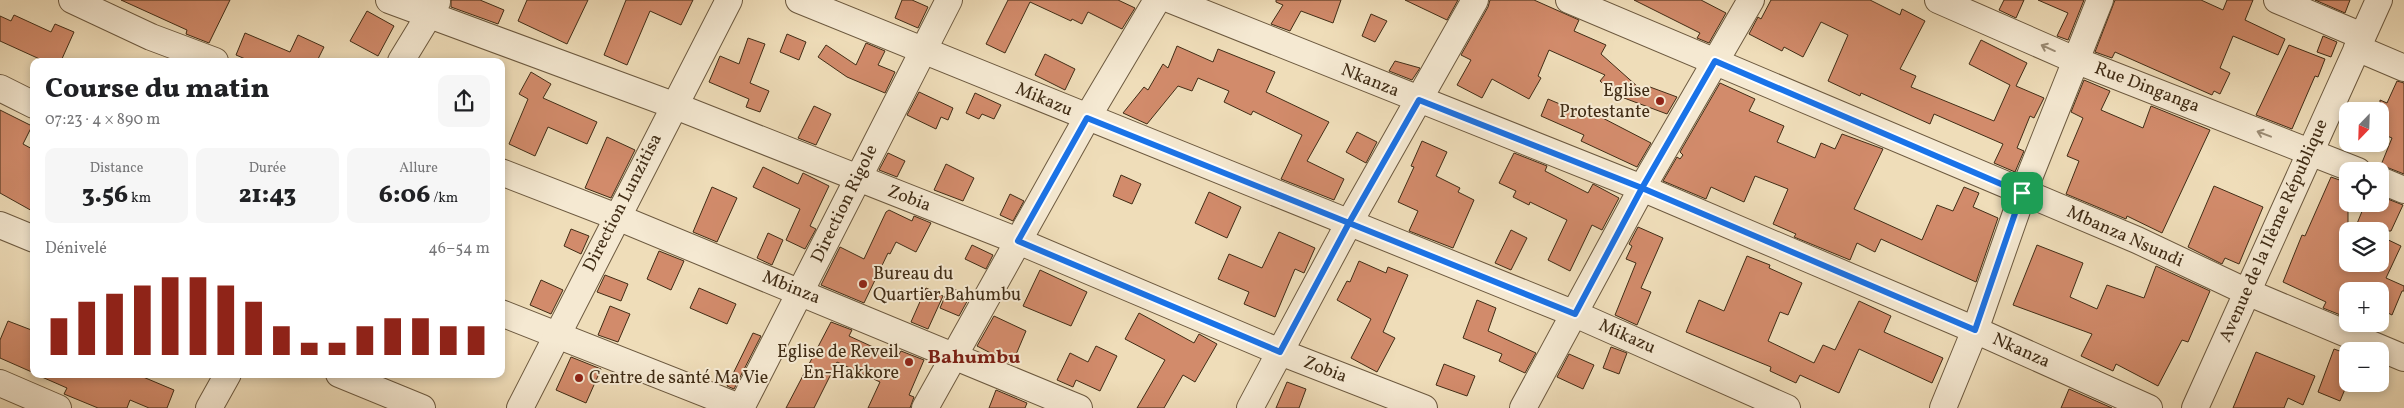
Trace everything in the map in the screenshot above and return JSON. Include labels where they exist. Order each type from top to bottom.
[{"type":"street","points":[[72,0],[151,37],[207,58]]},
{"type":"street","name":"Zobia","points":[[389,0],[433,8],[1018,241],[1280,352],[1424,408]]},
{"type":"street","name":"Direction Lunzitisa","points":[[520,408],[729,0]]},
{"type":"street","name":"Mikazu","points":[[799,0],[1575,314],[1787,408]]},
{"type":"street","name":"Direction Rigole","points":[[741,408],[948,0]]},
{"type":"street","points":[[925,408],[1087,118],[1158,0]]},
{"type":"street","name":"Nkanza","points":[[1171,0],[1642,188],[1975,330],[2149,408]]},
{"type":"street","points":[[1250,408],[1349,223],[1476,0]]},
{"type":"street","name":"Mbanza Nsundi","points":[[1569,0],[2137,240],[2247,292],[2404,358]]},
{"type":"street","points":[[1524,408],[1642,188],[1751,0]]},
{"type":"street","name":"Rue Dinganga","points":[[1938,0],[2075,60],[2339,164]]},
{"type":"street","points":[[1943,408],[1975,330],[2022,193],[2100,0]]},
{"type":"street","points":[[2277,0],[2359,42],[2404,68]]},
{"type":"street","name":"Avenue de la IIème République","points":[[2195,408],[2379,0]]},
{"type":"street","points":[[403,58],[433,8]]},
{"type":"street","points":[[0,88],[30,103]]},
{"type":"street","name":"Mbinza","points":[[505,174],[801,292],[1079,408]]},
{"type":"street","points":[[2389,184],[2404,190]]},
{"type":"street","points":[[0,225],[30,237]]},
{"type":"street","points":[[505,315],[741,408]]},
{"type":"street","points":[[209,408],[226,378]]},
{"type":"street","points":[[349,378],[422,408]]},
{"type":"street","points":[[0,383],[58,408]]},
{"type":"building","points":[[121,0],[230,0],[209,43],[186,34],[187,30]]},
{"type":"building","points":[[451,0],[480,0],[504,10],[498,24],[451,7]]},
{"type":"building","points":[[527,0],[588,0],[567,44],[518,21]]},
{"type":"building","points":[[626,0],[693,0],[681,25],[650,11],[627,65],[604,55]]},
{"type":"building","points":[[902,0],[912,0],[928,7],[918,28],[895,18]]},
{"type":"building","points":[[1008,0],[1118,0],[1135,8],[1122,29],[1088,12],[1082,24],[1072,19],[1071,21],[1030,2],[1005,53],[986,44]]},
{"type":"building","points":[[1276,0],[1341,0],[1333,23],[1301,11],[1290,31],[1271,24],[1283,5],[1276,2]]},
{"type":"building","points":[[1405,0],[1458,0],[1447,20]]},
{"type":"building","points":[[1490,0],[1534,0],[1579,20],[1574,31],[1606,45],[1601,54],[1647,95],[1650,87],[1677,97],[1667,114],[1616,95],[1600,81],[1605,75],[1549,50],[1538,76],[1541,78],[1529,99],[1492,79],[1482,98],[1457,85],[1471,60],[1461,55]]},
{"type":"building","points":[[1634,0],[1701,0],[1726,13],[1709,43],[1697,38],[1700,33]]},
{"type":"building","points":[[1771,0],[1870,0],[1900,15],[1902,9],[1925,21],[1900,69],[1916,76],[1911,87],[1994,121],[2010,85],[1969,64],[1981,40],[2027,63],[2016,86],[2044,98],[2034,118],[2030,116],[2017,148],[2024,151],[2015,172],[1994,163],[2003,144],[1934,114],[1930,124],[1861,93],[1860,96],[1828,81],[1848,35],[1821,22],[1803,57],[1784,47],[1782,51],[1749,34],[1758,17],[1761,19]]},
{"type":"building","points":[[2004,0],[2024,0],[2016,18],[1999,10]]},
{"type":"building","points":[[2038,0],[2084,0],[2068,40],[2057,36],[2068,13]]},
{"type":"building","points":[[2115,0],[2201,0],[2223,10],[2227,0],[2253,0],[2245,20],[2285,39],[2278,55],[2233,36],[2220,68],[2230,73],[2220,94],[2214,91],[2212,95],[2115,52],[2112,58],[2095,52]]},
{"type":"building","points":[[2315,0],[2350,0],[2345,13]]},
{"type":"building","points":[[367,11],[394,26],[378,56],[350,41]]},
{"type":"building","points":[[1371,14],[1387,21],[1375,42],[1362,36]]},
{"type":"building","points":[[14,15],[51,32],[55,24],[74,32],[62,58],[37,58],[0,41],[0,16],[11,21]]},
{"type":"building","points":[[245,33],[290,52],[298,35],[324,47],[318,58],[243,58],[236,55]]},
{"type":"building","points":[[787,34],[806,42],[799,60],[780,52]]},
{"type":"building","points":[[2323,36],[2337,42],[2331,57],[2317,52]]},
{"type":"building","points":[[748,38],[765,44],[750,83],[769,91],[760,112],[746,107],[749,99],[709,82],[720,56],[739,64]]},
{"type":"building","points":[[866,43],[885,51],[878,65],[895,72],[885,93],[847,77],[818,57],[826,45],[856,65]]},
{"type":"building","points":[[2289,45],[2325,59],[2318,77],[2315,76],[2292,129],[2256,115]]},
{"type":"building","points":[[1177,46],[1213,62],[1218,49],[1275,72],[1266,92],[1329,122],[1307,161],[1344,179],[1334,200],[1281,179],[1302,135],[1253,111],[1251,115],[1224,102],[1229,91],[1198,78],[1192,91],[1178,86],[1147,124],[1123,113],[1144,87],[1148,90],[1163,64],[1168,68]]},
{"type":"building","points":[[1045,54],[1075,69],[1065,90],[1035,75]]},
{"type":"building","points":[[1395,61],[1420,68],[1412,80],[1389,71]]},
{"type":"building","points":[[531,72],[551,84],[543,98],[597,122],[587,144],[548,127],[535,156],[509,144],[528,99],[519,94]]},
{"type":"building","points":[[2084,80],[2110,91],[2101,110],[2143,128],[2151,106],[2210,130],[2162,233],[2127,216],[2126,219],[2066,194],[2079,161],[2067,156],[2083,118],[2071,112]]},
{"type":"building","points":[[2397,81],[2404,83],[2404,174],[2389,168],[2389,162],[2382,162],[2386,152],[2389,152],[2392,138],[2389,137],[2389,102],[2387,102]]},
{"type":"building","points":[[1720,83],[1755,99],[1749,111],[1784,126],[1777,142],[1815,158],[1821,143],[1835,149],[1842,134],[1883,149],[1854,209],[1922,240],[1937,205],[1953,211],[1964,187],[1979,193],[1973,207],[1998,218],[1976,282],[1881,239],[1875,252],[1857,243],[1850,260],[1794,237],[1796,234],[1773,224],[1788,189],[1755,176],[1744,202],[1711,187],[1706,199],[1663,181],[1677,157],[1680,159],[1683,155],[1680,152]]},
{"type":"building","points":[[919,92],[953,108],[948,120],[941,117],[936,129],[907,115]]},
{"type":"building","points":[[975,93],[1001,105],[994,119],[982,114],[979,119],[966,113]]},
{"type":"building","points":[[1548,99],[1593,118],[1595,114],[1651,143],[1637,167],[1581,141],[1584,135],[1541,116]]},
{"type":"building","points":[[814,106],[831,114],[816,145],[798,138]]},
{"type":"building","points":[[0,110],[30,125],[30,130],[23,144],[30,148],[30,210],[0,193]]},
{"type":"building","points":[[1357,132],[1377,142],[1366,163],[1346,152]]},
{"type":"building","points":[[607,137],[635,150],[611,198],[585,188]]},
{"type":"building","points":[[1422,141],[1447,152],[1436,176],[1460,188],[1458,192],[1474,200],[1453,248],[1409,231],[1418,211],[1398,202],[1414,167],[1411,166]]},
{"type":"building","points":[[888,153],[905,161],[897,177],[879,170]]},
{"type":"building","points":[[1514,153],[1547,166],[1545,171],[1588,193],[1593,184],[1619,198],[1602,230],[1592,225],[1570,271],[1548,260],[1567,220],[1530,202],[1529,205],[1513,197],[1516,191],[1499,183]]},
{"type":"building","points":[[946,164],[974,178],[963,201],[934,190]]},
{"type":"building","points":[[763,167],[798,184],[803,173],[829,186],[810,226],[816,229],[805,249],[786,240],[800,209],[753,187]]},
{"type":"building","points":[[1121,175],[1141,184],[1132,204],[1113,196]]},
{"type":"building","points":[[2331,177],[2339,180],[2339,212],[2348,212],[2348,222],[2339,222],[2339,272],[2389,272],[2386,278],[2404,286],[2404,291],[2402,291],[2392,315],[2389,314],[2389,282],[2339,282],[2339,314],[2323,308],[2326,302],[2283,282],[2302,235],[2305,236]]},
{"type":"building","points":[[2214,186],[2263,207],[2239,264],[2225,258],[2222,264],[2188,247]]},
{"type":"building","points":[[712,187],[737,198],[717,242],[693,232]]},
{"type":"building","points":[[1209,192],[1241,207],[1227,238],[1195,223]]},
{"type":"building","points":[[1010,194],[1024,201],[1013,221],[1000,215]]},
{"type":"building","points":[[2389,200],[2403,205],[2391,231],[2389,231],[2389,222],[2358,222],[2362,212],[2389,212]]},
{"type":"building","points":[[889,210],[912,221],[914,216],[931,223],[916,252],[896,242],[890,254],[888,253],[864,303],[821,285],[840,247],[864,259],[886,212]]},
{"type":"building","points":[[1638,227],[1663,238],[1641,288],[1651,292],[1637,325],[1615,315],[1636,263],[1626,259],[1632,246],[1629,244]]},
{"type":"building","points":[[571,229],[589,236],[581,254],[564,246]]},
{"type":"building","points":[[1511,230],[1527,238],[1511,270],[1495,263]]},
{"type":"building","points":[[1279,232],[1315,248],[1304,273],[1295,269],[1275,317],[1244,304],[1249,292],[1218,279],[1229,254],[1262,268]]},
{"type":"building","points":[[768,233],[783,240],[772,265],[757,258]]},
{"type":"building","points":[[2389,240],[2401,246],[2389,272]]},
{"type":"building","points":[[972,245],[993,255],[986,269],[965,259]]},
{"type":"building","points":[[2037,245],[2083,263],[2070,297],[2097,309],[2107,285],[2144,298],[2156,266],[2210,291],[2188,342],[2182,340],[2158,386],[2116,364],[2113,371],[2081,356],[2092,334],[2013,305]]},
{"type":"building","points":[[659,251],[684,261],[671,290],[647,279]]},
{"type":"building","points":[[1747,256],[1770,265],[1769,268],[1802,283],[1788,315],[1780,312],[1768,341],[1814,363],[1823,345],[1835,350],[1859,301],[1891,316],[1884,332],[1943,358],[1932,383],[1859,349],[1839,393],[1800,375],[1796,383],[1770,371],[1771,367],[1686,332],[1699,300],[1724,311]]},
{"type":"building","points":[[1359,261],[1386,273],[1388,267],[1408,275],[1383,332],[1395,338],[1377,372],[1351,358],[1371,319],[1337,300],[1347,281],[1350,282]]},
{"type":"building","points":[[1040,270],[1087,292],[1071,326],[1023,306]]},
{"type":"building","points":[[605,275],[628,284],[621,301],[597,292]]},
{"type":"building","points":[[541,280],[563,290],[551,314],[530,305]]},
{"type":"building","points":[[949,287],[970,296],[959,316],[940,308]]},
{"type":"building","points":[[699,288],[736,304],[727,324],[690,308]]},
{"type":"building","points":[[926,288],[943,296],[928,329],[911,322]]},
{"type":"building","points":[[1477,300],[1496,308],[1488,331],[1536,353],[1525,373],[1499,361],[1502,354],[1463,338]]},
{"type":"building","points":[[610,306],[630,314],[618,342],[598,335]]},
{"type":"building","points":[[1139,313],[1194,343],[1199,334],[1217,344],[1195,382],[1183,375],[1164,408],[1137,408],[1165,360],[1125,339]]},
{"type":"building","points":[[994,316],[1026,331],[1012,364],[977,346]]},
{"type":"building","points":[[8,321],[30,329],[30,371],[0,358],[0,340]]},
{"type":"building","points":[[831,322],[852,330],[849,336],[897,358],[901,351],[924,360],[909,395],[914,397],[910,408],[868,408],[880,382],[837,362],[814,408],[786,408]]},
{"type":"building","points":[[753,333],[761,336],[734,389],[727,386]]},
{"type":"building","points":[[1096,346],[1117,356],[1100,391],[1076,380],[1073,387],[1057,380],[1070,353],[1088,362]]},
{"type":"building","points":[[1611,347],[1627,353],[1619,374],[1603,368]]},
{"type":"building","points":[[2334,349],[2339,351],[2339,392],[2344,392],[2340,401],[2318,392]]},
{"type":"building","points":[[2256,352],[2315,376],[2303,405],[2288,398],[2284,408],[2233,408]]},
{"type":"building","points":[[1569,354],[1594,365],[1583,389],[1557,377]]},
{"type":"building","name":"Centre de santé Ma Vie","points":[[571,357],[601,369],[586,403],[556,390]]},
{"type":"building","points":[[1444,364],[1475,376],[1467,396],[1436,385]]},
{"type":"building","points":[[44,378],[146,378],[174,390],[167,408],[149,408],[130,400],[127,408],[98,408],[64,394],[67,388]]},
{"type":"building","points":[[1287,382],[1306,389],[1299,408],[1276,408]]},
{"type":"building","points":[[2069,389],[2112,408],[2061,408]]},
{"type":"building","points":[[996,390],[1027,403],[1025,408],[989,408]]},
{"type":"place","name":"Eglise Protestante","points":[[1660,101]]},
{"type":"place","name":"Bureau du Quartier Bahumbu","points":[[863,284]]},
{"type":"place","name":"Eglise de Reveil En-Hakkore","points":[[909,362]]},
{"type":"place","name":"Centre de santé Ma Vie","points":[[579,378]]},
{"type":"district","name":"Bahumbu","points":[[974,358]]},
{"type":"route","points":[[2022,193],[1715,61],[1642,188],[1419,100],[1349,223],[1087,118],[1018,241],[1280,352],[1349,223],[1575,314],[1642,188],[1975,330],[2022,193]]}]
